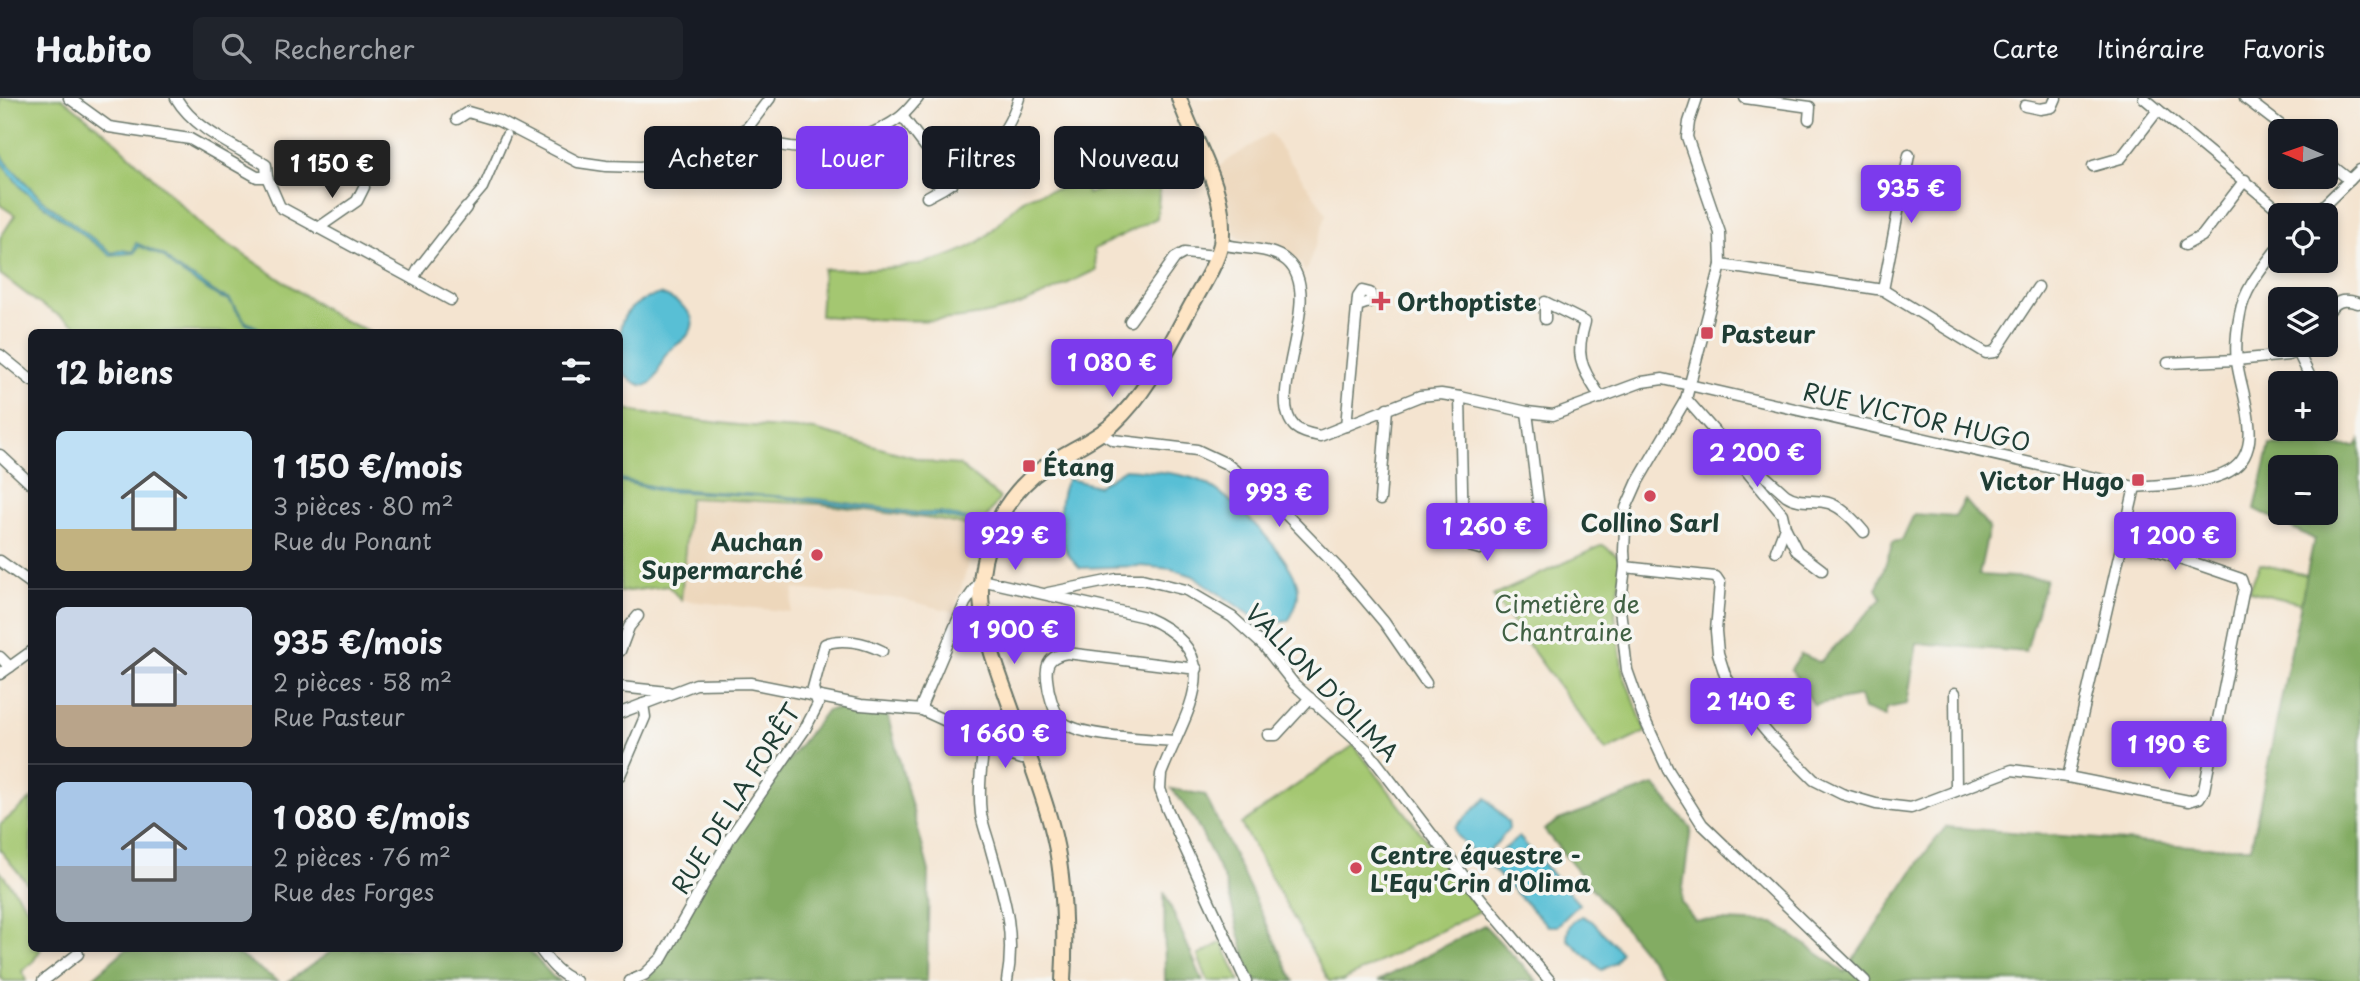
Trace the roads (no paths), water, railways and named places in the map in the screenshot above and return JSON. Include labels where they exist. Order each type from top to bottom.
[{"type":"main road","points":[[1063,981],[1063,898],[1058,850],[983,626],[981,580],[989,541],[998,519],[1012,497],[1045,466],[1101,433],[1125,411],[1168,350],[1219,250],[1221,211],[1179,98]]},
{"type":"street","points":[[69,98],[109,127],[190,139],[257,177],[267,177]]},
{"type":"street","points":[[176,98],[183,111],[195,121],[266,165],[267,177],[280,207],[451,300]]},
{"type":"street","points":[[749,126],[771,98]]},
{"type":"street","points":[[782,145],[813,148],[843,143],[868,134],[902,116],[918,98]]},
{"type":"street","points":[[1005,126],[1019,98]]},
{"type":"street","points":[[1697,98],[1687,137],[1720,233],[1721,265],[1691,387],[1638,481],[1626,508],[1625,567],[1620,609],[1627,670],[1644,718],[1668,770],[1702,824],[1866,981]]},
{"type":"street","points":[[1745,98],[1810,107],[1808,119]]},
{"type":"street","points":[[2025,106],[2040,109],[2052,107],[2056,98]]},
{"type":"street","points":[[2144,98],[2271,203]]},
{"type":"street","points":[[2245,98],[2272,119]]},
{"type":"street","points":[[2093,166],[2120,158],[2158,110]]},
{"type":"street","points":[[457,120],[468,112],[499,121],[578,162],[644,167]]},
{"type":"street","points":[[902,116],[922,142]]},
{"type":"street","points":[[413,279],[483,188],[506,135]]},
{"type":"street","points":[[1883,290],[1909,155]]},
{"type":"street","points":[[2338,170],[2350,180]]},
{"type":"street","points":[[2326,203],[2360,170]]},
{"type":"street","points":[[2185,245],[2202,236],[2245,180]]},
{"type":"street","points":[[318,228],[357,201],[364,187]]},
{"type":"street","points":[[927,197],[942,189]]},
{"type":"street","points":[[1130,321],[1175,258],[1184,253],[1219,250]]},
{"type":"street","name":"RUE VICTOR HUGO","points":[[1219,250],[1277,254],[1290,263],[1300,281],[1301,303],[1285,402],[1289,419],[1296,428],[1320,436],[1420,396],[1441,394],[1553,415],[1642,382],[1664,379],[2135,487]]},
{"type":"street","points":[[2068,778],[2135,487],[2210,477],[2230,471],[2247,453],[2251,436],[2236,360],[2236,340],[2240,310],[2254,280],[2268,261]]},
{"type":"street","points":[[1721,265],[1883,290],[1986,353],[1995,352],[2038,287]]},
{"type":"street","points":[[2338,302],[2345,299],[2358,303]]},
{"type":"street","points":[[1545,319],[1545,302],[1585,322],[1578,343],[1580,358],[1601,398]]},
{"type":"street","points":[[1346,426],[1357,306]]},
{"type":"street","points":[[1,357],[28,378]]},
{"type":"street","points":[[2168,363],[2268,357]]},
{"type":"street","points":[[1460,397],[1463,533],[1469,546],[1480,549],[1537,522],[1539,508],[1527,412]]},
{"type":"street","points":[[1686,399],[1782,514],[1785,527],[1797,551],[1822,570]]},
{"type":"street","points":[[1380,500],[1387,408]]},
{"type":"street","points":[[1715,432],[1794,501],[1829,502],[1854,519],[1864,532]]},
{"type":"street","points":[[1101,433],[1113,440],[1197,450],[1227,464],[1277,505],[1340,570],[1384,622],[1426,684]]},
{"type":"street","points":[[0,456],[28,481]]},
{"type":"street","points":[[1776,551],[1785,527]]},
{"type":"street","points":[[1625,567],[1716,577],[1720,583],[1716,631],[1718,653],[1725,675],[1742,703],[1770,736],[1814,780],[1842,794],[1876,804],[1911,808],[2012,770],[2189,801],[2199,799],[2204,790],[2245,588],[2241,579],[2123,539]]},
{"type":"street","points":[[0,561],[28,581]]},
{"type":"street","name":"VALLON D'OLIMA","points":[[981,580],[1044,594],[1117,579],[1142,579],[1186,590],[1232,617],[1264,646],[1294,684],[1367,750],[1482,900],[1550,981]]},
{"type":"street","points":[[922,710],[922,704],[965,603],[972,589],[981,580]]},
{"type":"street","points":[[1044,594],[1145,617],[1166,626],[1187,645],[1197,669],[1196,691],[1173,741],[1161,774],[1160,789],[1246,981]]},
{"type":"street","points":[[623,643],[629,627],[638,616]]},
{"type":"street","name":"RUE DE LA FORÊT","points":[[630,981],[644,975],[662,958],[730,838],[805,729],[818,704],[813,688],[825,644],[835,640],[872,646],[882,651]]},
{"type":"street","points":[[1173,741],[1087,733],[1070,728],[1061,720],[1048,690],[1046,671],[1049,661],[1055,655],[1067,653],[1197,669]]},
{"type":"street","points":[[0,674],[28,654]]},
{"type":"street","points":[[0,657],[10,667]]},
{"type":"street","points":[[623,713],[696,684],[750,683],[816,698],[922,710],[990,741],[1006,754],[1022,759],[1029,758]]},
{"type":"street","points":[[623,687],[672,692]]},
{"type":"street","points":[[1955,693],[1956,790]]},
{"type":"street","points":[[1268,735],[1276,735],[1310,698]]},
{"type":"street","points":[[623,768],[645,717],[643,704]]},
{"type":"street","points":[[990,741],[1020,734]]},
{"type":"street","points":[[990,741],[981,763],[982,816],[1010,927],[1012,956],[1007,981]]},
{"type":"street","points":[[542,952],[553,967],[565,977],[576,981]]},
{"type":"street","points":[[43,981],[78,954]]},
{"type":"water","points":[[0,152],[41,199],[112,253],[122,250],[133,252],[136,243],[165,256],[175,268],[219,295],[229,298],[246,322],[261,329],[246,324],[229,300],[219,297],[175,269],[164,257],[139,246],[134,253],[110,255],[23,190],[0,161]]},
{"type":"water","points":[[660,294],[674,300],[686,310],[692,322],[687,336],[666,354],[656,377],[648,385],[636,383],[623,373],[623,329],[620,329],[627,313],[645,300]]},
{"type":"water","points":[[1125,469],[1196,479],[1216,490],[1242,511],[1278,551],[1296,582],[1297,599],[1288,621],[1274,623],[1258,620],[1193,576],[1172,569],[1141,566],[1080,568],[1066,551],[1062,534],[1060,514],[1064,486],[1068,479],[1098,486]]},
{"type":"water","points":[[623,480],[659,488],[817,499],[918,513],[941,513],[985,523],[984,525],[940,516],[920,516],[772,496],[661,491]]},
{"type":"water","points":[[1486,798],[1508,822],[1509,829],[1482,860],[1456,835],[1455,827]]},
{"type":"water","points":[[1519,837],[1579,904],[1557,926],[1548,926],[1490,866],[1496,856]]},
{"type":"water","points":[[1582,916],[1592,921],[1621,952],[1615,963],[1602,970],[1567,939],[1570,925]]},
{"type":"place","name":"Orthoptiste","points":[[1381,301]]},
{"type":"place","name":"Pasteur","points":[[1707,333]]},
{"type":"place","name":"Étang","points":[[1029,466]]},
{"type":"place","name":"Victor Hugo","points":[[2138,480]]},
{"type":"place","name":"Collino Sarl","points":[[1650,496]]},
{"type":"place","name":"Auchan Supermarché","points":[[817,555]]},
{"type":"place","name":"Centre équestre - L'Equ'Crin d'Olima","points":[[1356,868]]},
{"type":"park label","name":"Cimetière de Chantraine","points":[[1567,617]]}]
